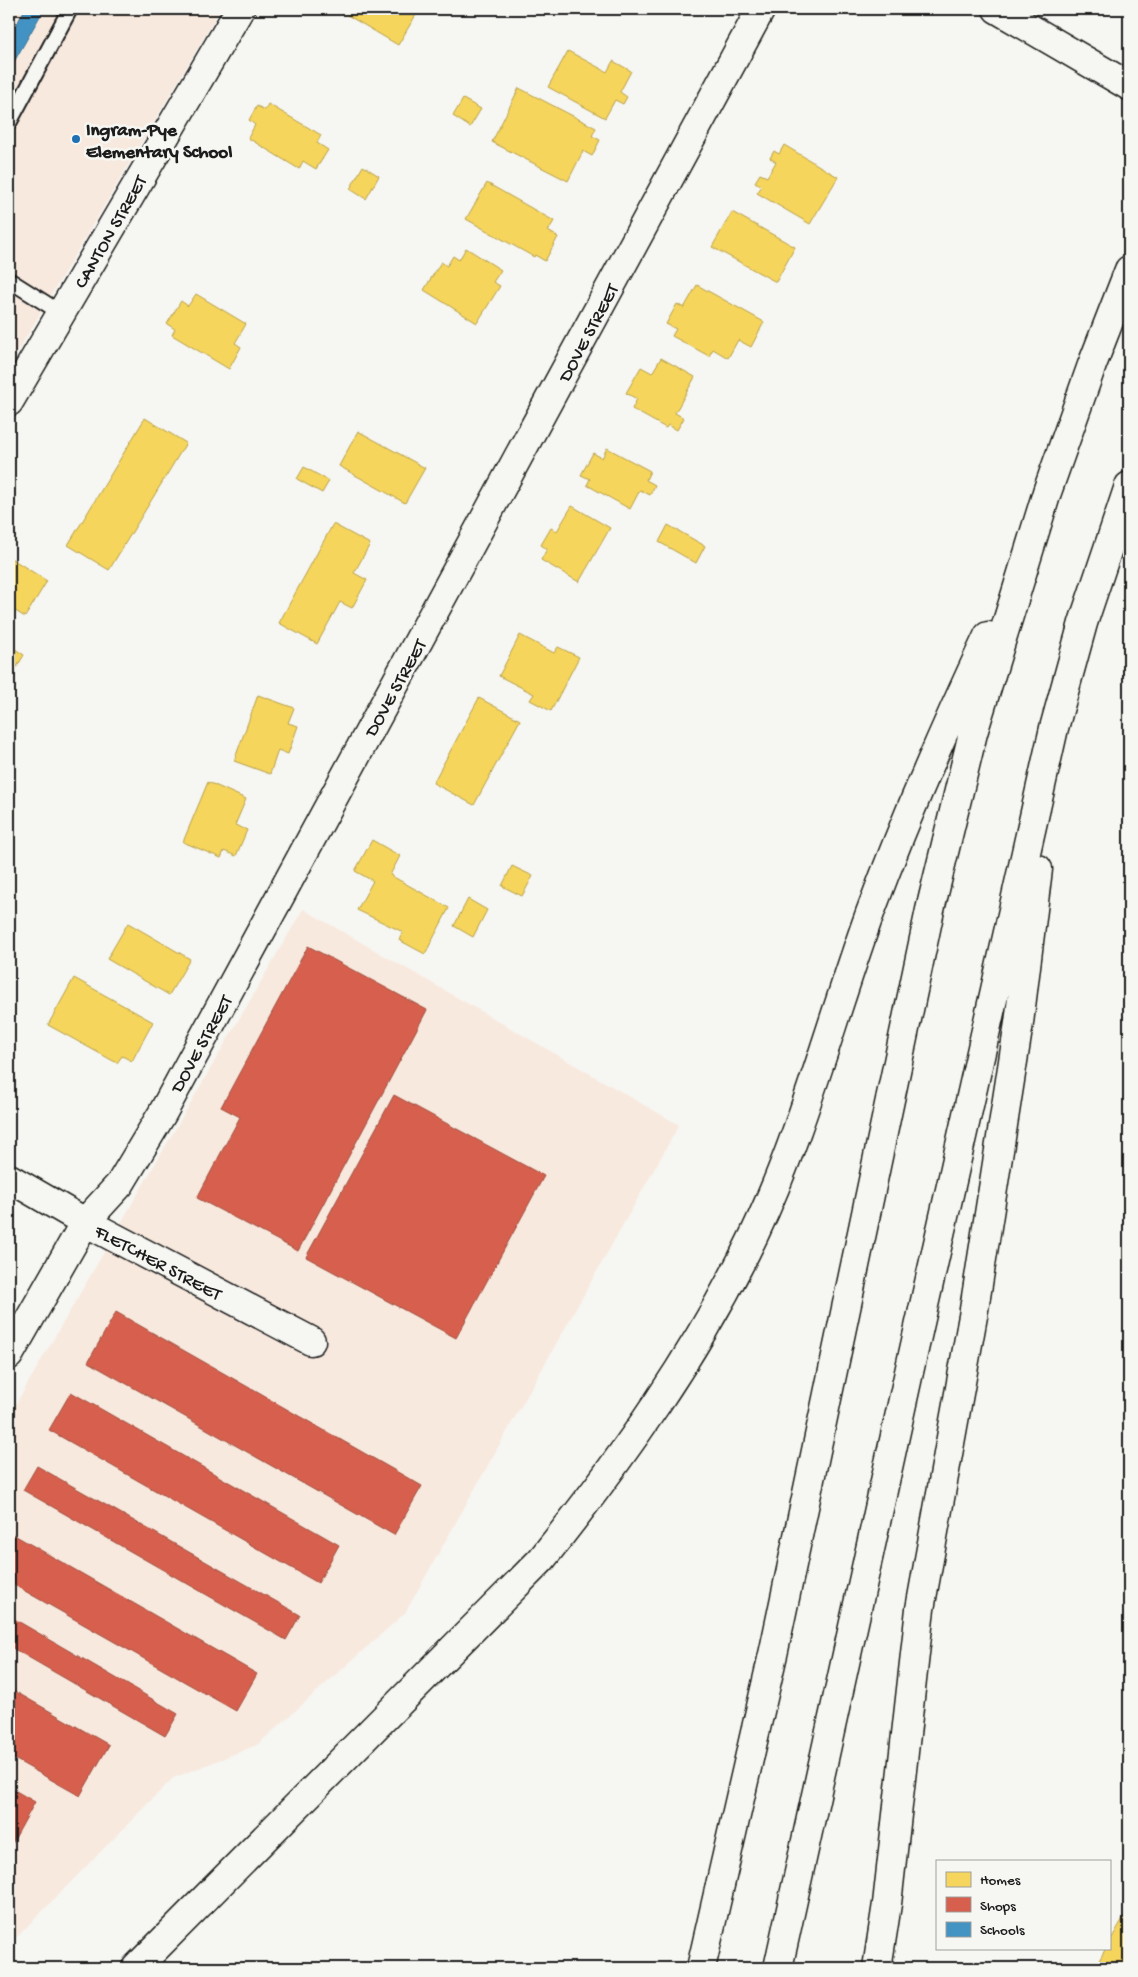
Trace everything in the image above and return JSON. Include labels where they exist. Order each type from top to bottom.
[{"type":"main road","name":"CANTON STREET","points":[[9,402],[240,9]]},
{"type":"main road","name":"DOVE STREET","points":[[9,1355],[85,1222],[120,1184],[162,1114],[761,9]]},
{"type":"main road","points":[[996,9],[1129,86]]},
{"type":"main road","points":[[701,1968],[774,1650],[930,910],[973,733],[1025,561],[1089,374],[1129,270]]},
{"type":"main road","points":[[778,1968],[908,1373],[1054,728],[1083,623],[1129,486]]},
{"type":"main road","points":[[136,1968],[541,1560],[591,1498],[669,1387],[713,1312],[754,1235],[804,1108],[870,914],[937,744],[1025,561]]},
{"type":"main road","points":[[877,1968],[887,1904],[920,1610],[973,1316],[1018,1033],[1054,728]]},
{"type":"main road","name":"FLETCHER STREET","points":[[9,1178],[85,1222],[311,1341]]},
{"type":"lane","points":[[9,123],[70,9]]},
{"type":"lane","points":[[9,280],[61,314]]},
{"type":"shaded area","name":"Ingram-Pye Elementary School","points":[[9,9],[221,9],[9,366]]},
{"type":"shaded area","points":[[303,909],[679,1125],[405,1613],[257,1745],[173,1778],[9,1945],[9,1416]]},
{"type":"building: Homes","points":[[337,9],[410,9],[417,13],[398,45]]},
{"type":"building: Homes","points":[[568,51],[607,72],[613,61],[631,71],[620,92],[627,97],[623,104],[615,100],[605,118],[548,87]]},
{"type":"building: Homes","points":[[519,88],[596,128],[592,136],[600,140],[592,156],[583,151],[568,181],[492,142]]},
{"type":"building: Homes","points":[[463,99],[481,109],[470,127],[453,116]]},
{"type":"building: Homes","points":[[268,104],[321,135],[317,143],[328,150],[316,169],[303,161],[299,169],[248,138],[255,125],[249,120],[257,106],[265,110]]},
{"type":"building: Homes","points":[[784,145],[838,177],[810,224],[757,193],[762,186],[755,182],[760,174],[767,177],[776,162],[770,158],[774,151],[779,154]]},
{"type":"building: Homes","points":[[363,166],[379,176],[366,199],[350,189]]},
{"type":"building: Homes","points":[[487,183],[554,221],[548,231],[558,237],[545,261],[535,255],[534,257],[466,219]]},
{"type":"building: Homes","points":[[732,212],[795,247],[776,282],[712,247]]},
{"type":"building: Homes","points":[[466,248],[501,270],[493,282],[500,286],[477,323],[424,290],[441,262],[447,266],[453,256],[459,260]]},
{"type":"building: Homes","points":[[697,285],[764,322],[751,347],[738,340],[728,358],[713,349],[709,356],[672,336],[676,329],[666,324],[677,304],[684,308]]},
{"type":"building: Homes","points":[[196,294],[246,324],[235,343],[241,347],[229,369],[172,335],[175,329],[167,324],[181,301],[188,306]]},
{"type":"building: Homes","points":[[661,358],[695,377],[675,413],[684,418],[677,430],[668,425],[666,428],[632,409],[637,399],[626,393],[641,367],[652,373]]},
{"type":"building: Homes","points":[[145,418],[186,443],[109,570],[68,545]]},
{"type":"building: Homes","points":[[358,431],[425,468],[405,503],[339,466]]},
{"type":"building: Homes","points":[[607,448],[650,471],[646,480],[655,485],[650,495],[640,490],[630,509],[587,485],[590,479],[581,475],[593,453],[602,458]]},
{"type":"building: Homes","points":[[304,467],[329,481],[322,493],[297,479]]},
{"type":"building: Homes","points":[[572,506],[610,528],[579,582],[541,560],[547,549],[541,545],[551,528],[557,531]]},
{"type":"building: Homes","points":[[333,524],[370,544],[354,573],[367,580],[352,608],[340,602],[317,644],[279,623]]},
{"type":"building: Homes","points":[[668,525],[705,546],[696,563],[659,542]]},
{"type":"building: Homes","points":[[9,557],[47,581],[25,617],[9,607]]},
{"type":"building: Homes","points":[[520,635],[554,653],[558,647],[579,657],[551,711],[530,700],[534,694],[499,676]]},
{"type":"building: Homes","points":[[9,645],[24,655],[12,675],[9,674]]},
{"type":"building: Homes","points":[[258,695],[294,708],[288,723],[298,726],[288,754],[278,750],[270,774],[234,761]]},
{"type":"building: Homes","points":[[479,698],[520,720],[474,805],[433,783]]},
{"type":"building: Homes","points":[[208,782],[246,799],[235,825],[247,830],[236,856],[224,851],[221,858],[183,842]]},
{"type":"building: Homes","points":[[372,840],[400,856],[390,875],[449,908],[425,954],[399,940],[403,932],[357,910],[373,881],[355,871]]},
{"type":"building: Homes","points":[[512,866],[533,876],[522,896],[502,886]]},
{"type":"building: Homes","points":[[468,899],[487,910],[473,937],[454,926]]},
{"type":"building: Homes","points":[[128,923],[190,959],[169,995],[107,959]]},
{"type":"building: Homes","points":[[74,978],[153,1022],[132,1061],[122,1056],[117,1063],[48,1025]]},
{"type":"building: Homes","points":[[1129,1908],[1129,1968],[1095,1968],[1105,1950],[1110,1950],[1110,1941]]},
{"type":"building: Shops","points":[[308,946],[427,1010],[298,1251],[197,1198],[240,1117],[221,1107]]},
{"type":"building: Shops","points":[[394,1095],[544,1176],[456,1338],[306,1257]]},
{"type":"building: Shops","points":[[116,1312],[422,1486],[394,1535],[88,1362]]},
{"type":"building: Shops","points":[[71,1392],[339,1545],[318,1583],[49,1430]]},
{"type":"building: Shops","points":[[37,1466],[300,1615],[286,1640],[23,1490]]},
{"type":"building: Shops","points":[[9,1532],[257,1674],[236,1711],[9,1582]]},
{"type":"building: Shops","points":[[9,1616],[178,1714],[165,1736],[9,1646]]},
{"type":"building: Shops","points":[[9,1688],[109,1745],[80,1796],[9,1756]]},
{"type":"building: Shops","points":[[9,1787],[35,1802],[9,1849]]},
{"type":"building: Schools","points":[[25,9],[44,9],[11,67],[9,65],[9,38]]},
{"type":"place","name":"Ingram-Pye Elementary School","points":[[76,139]]}]
